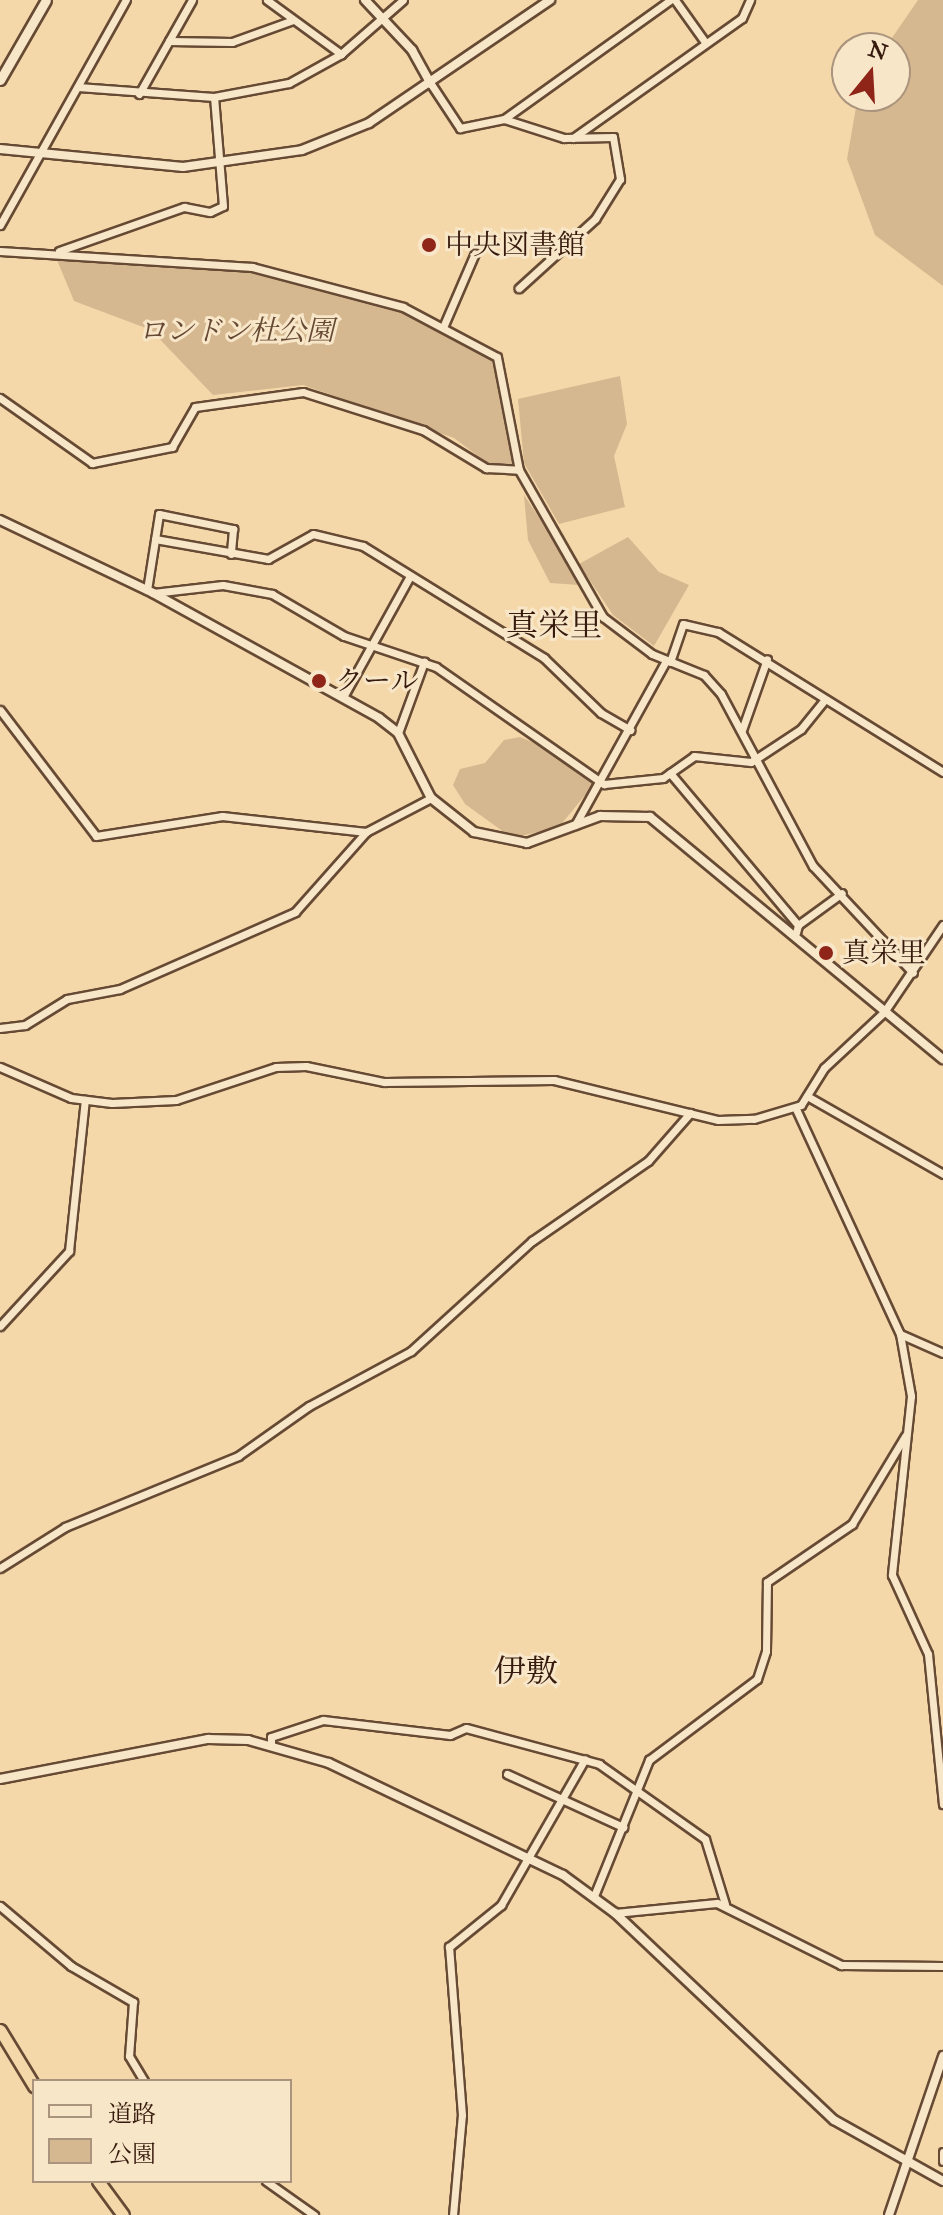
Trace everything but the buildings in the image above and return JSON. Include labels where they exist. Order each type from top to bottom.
[{"type":"highway","points":[[0,2030],[32,2083]]},
{"type":"highway","points":[[99,2183],[123,2215]]},
{"type":"main road","points":[[0,80],[46,0]]},
{"type":"street","points":[[0,225],[126,0]]},
{"type":"street","points":[[139,94],[192,0]]},
{"type":"street","points":[[267,0],[341,54]]},
{"type":"street","points":[[365,0],[383,16],[460,128],[504,119],[672,0],[705,42]]},
{"type":"street","points":[[78,87],[139,94],[214,97],[289,83],[341,54],[403,0]]},
{"type":"street","points":[[573,138],[742,18],[750,0]]},
{"type":"street","points":[[0,149],[222,165],[326,142],[431,84],[547,1]]},
{"type":"street","points":[[169,41],[232,42],[293,20]]},
{"type":"street","points":[[59,251],[184,207],[210,212],[223,206],[214,97]]},
{"type":"street","points":[[504,119],[573,138],[613,137],[616,188],[595,219],[519,288]]},
{"type":"street","points":[[0,251],[59,251],[252,267],[358,293],[444,325],[497,357],[519,470],[603,617],[668,661],[704,675],[742,730],[751,762],[813,866],[842,893],[913,973]]},
{"type":"street","points":[[444,325],[475,253]]},
{"type":"street","points":[[0,398],[92,463],[172,447],[195,407],[303,392],[423,430],[486,468],[519,470]]},
{"type":"street","points":[[150,591],[159,514],[233,529],[231,554]]},
{"type":"street","points":[[0,520],[150,591],[343,697],[398,733],[431,798],[474,832],[510,844],[620,813],[650,817],[797,929],[884,1012],[943,1059]]},
{"type":"street","points":[[155,539],[268,559],[321,533],[363,546],[544,658],[601,713],[630,730]]},
{"type":"street","points":[[343,697],[410,576]]},
{"type":"street","points":[[150,591],[250,587],[371,646],[424,662],[604,784],[670,773],[694,756],[751,762],[801,729],[823,702]]},
{"type":"street","points":[[575,825],[604,784],[605,766],[630,730],[668,661],[683,624],[718,632],[767,659],[823,702],[943,772]]},
{"type":"street","points":[[742,730],[767,659]]},
{"type":"street","points":[[398,733],[424,662]]},
{"type":"street","points":[[0,710],[96,836],[222,816],[366,832]]},
{"type":"street","points":[[670,773],[797,929]]},
{"type":"street","points":[[0,1028],[25,1025],[67,999],[120,989],[295,912],[366,832],[431,798]]},
{"type":"street","points":[[797,929],[842,893]]},
{"type":"street","points":[[0,1067],[85,1100],[176,1100],[276,1067],[306,1066],[384,1082],[576,1082],[728,1122],[796,1109],[837,1054],[884,1012],[943,925]]},
{"type":"street","points":[[807,1096],[943,1174]]},
{"type":"street","points":[[0,1326],[69,1251],[85,1100]]},
{"type":"street","points":[[796,1109],[900,1334],[911,1396],[892,1575],[928,1654],[943,1804]]},
{"type":"street","points":[[0,1568],[65,1527],[238,1456],[309,1406],[411,1351],[532,1241],[648,1161],[690,1113]]},
{"type":"street","points":[[900,1334],[943,1353]]},
{"type":"street","points":[[594,1896],[649,1760],[667,1742],[757,1679],[766,1651],[767,1582],[852,1524],[906,1434]]},
{"type":"street","points":[[271,1745],[271,1737],[323,1720],[450,1735],[466,1728],[585,1759],[705,1839],[725,1904]]},
{"type":"street","points":[[0,1779],[183,1741],[271,1745],[329,1763],[528,1858],[594,1896],[834,2120],[943,2181]]},
{"type":"street","points":[[453,2215],[462,2115],[445,1961],[449,1947],[501,1905],[585,1759]]},
{"type":"street","points":[[507,1774],[564,1794],[623,1827]]},
{"type":"street","points":[[615,1913],[653,1904],[725,1904],[841,1965],[943,1966]]},
{"type":"street","points":[[0,1906],[71,1966],[133,2002],[129,2056],[143,2079]]},
{"type":"street","points":[[889,2215],[943,2056]]},
{"type":"street","points":[[943,2152],[943,2161]]},
{"type":"street","points":[[269,2183],[308,2214]]},
{"type":"green space","points":[[918,0],[943,0],[943,286],[875,235],[847,159],[855,112],[911,112],[911,32],[896,32]]},
{"type":"green space","name":"ロンドン杜公園","points":[[57,260],[196,263],[277,276],[406,311],[495,360],[514,464],[490,465],[454,438],[303,385],[213,395],[151,330],[74,301]]},
{"type":"green space","points":[[620,376],[627,424],[614,456],[625,507],[559,524],[524,463],[518,399]]},
{"type":"green space","points":[[524,495],[579,585],[550,583],[528,540]]},
{"type":"green space","points":[[628,537],[659,572],[689,585],[654,646],[613,615],[579,564]]},
{"type":"green space","points":[[520,737],[564,755],[595,783],[559,827],[512,838],[465,804],[453,785],[460,769],[485,763],[504,740]]},
{"type":"place","name":"中央図書館","points":[[429,245]]},
{"type":"place","name":"クール","points":[[319,681]]},
{"type":"place","name":"真栄里","points":[[826,953]]},
{"type":"district","name":"真栄里","points":[[554,626]]},
{"type":"district","name":"伊敷","points":[[526,1672]]}]
